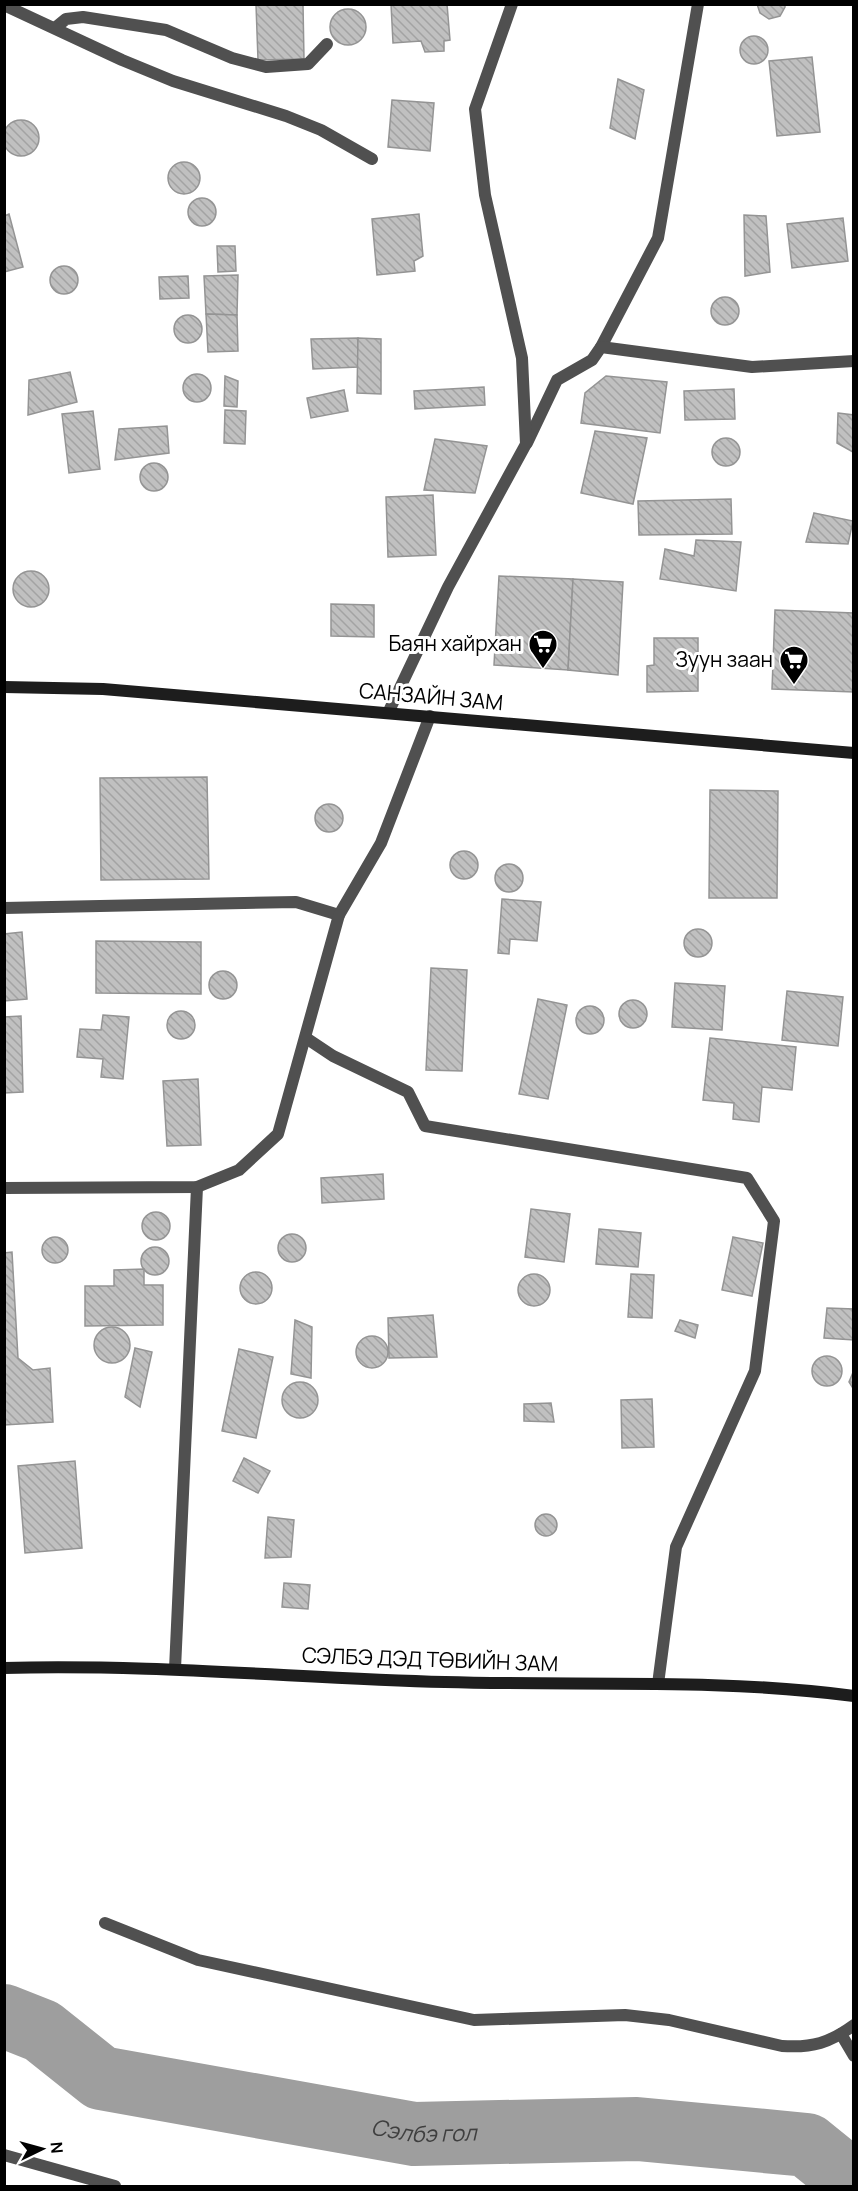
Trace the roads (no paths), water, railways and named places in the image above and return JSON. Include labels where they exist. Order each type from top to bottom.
[{"type":"main road","name":"САНЗАЙН ЗАМ","points":[[4,687],[103,689],[854,753]]},
{"type":"main road","name":"СЭЛБЭ ДЭД ТӨВИЙН ЗАМ","points":[[4,1668],[175,1669],[386,1680],[658,1684],[744,1687],[854,1696]]},
{"type":"street","points":[[512,4],[475,109],[485,195],[522,358],[526,444]]},
{"type":"street","points":[[388,713],[448,587],[526,444],[557,380],[592,360],[658,238],[698,4]]},
{"type":"street","points":[[4,5],[173,81],[286,116],[321,130],[372,159]]},
{"type":"street","points":[[54,28],[66,19],[83,17],[166,30],[232,58],[266,67],[308,64],[327,44]]},
{"type":"street","points":[[601,347],[752,367],[854,362]]},
{"type":"street","points":[[4,1188],[197,1187],[239,1170],[278,1134],[339,915],[381,843],[430,716]]},
{"type":"street","points":[[4,908],[296,902],[339,915]]},
{"type":"street","points":[[306,1038],[333,1056],[408,1092],[425,1126],[747,1178],[774,1221],[755,1371],[676,1547],[658,1684]]},
{"type":"street","points":[[175,1669],[197,1187]]},
{"type":"street","points":[[105,1923],[198,1960],[474,2020],[625,2015],[669,2020],[794,2047],[822,2044],[854,2025]]},
{"type":"street","points":[[841,2034],[854,2056]]},
{"type":"street","points":[[4,2155],[115,2187]]},
{"type":"waterway","name":"Сэлбэ гол","points":[[4,2016],[42,2031],[101,2078],[414,2134],[637,2129],[807,2145],[854,2183]]},
{"type":"place","name":"Баян хайрхан","points":[[543,670]]},
{"type":"place","name":"Зуун заан","points":[[794,686]]}]
